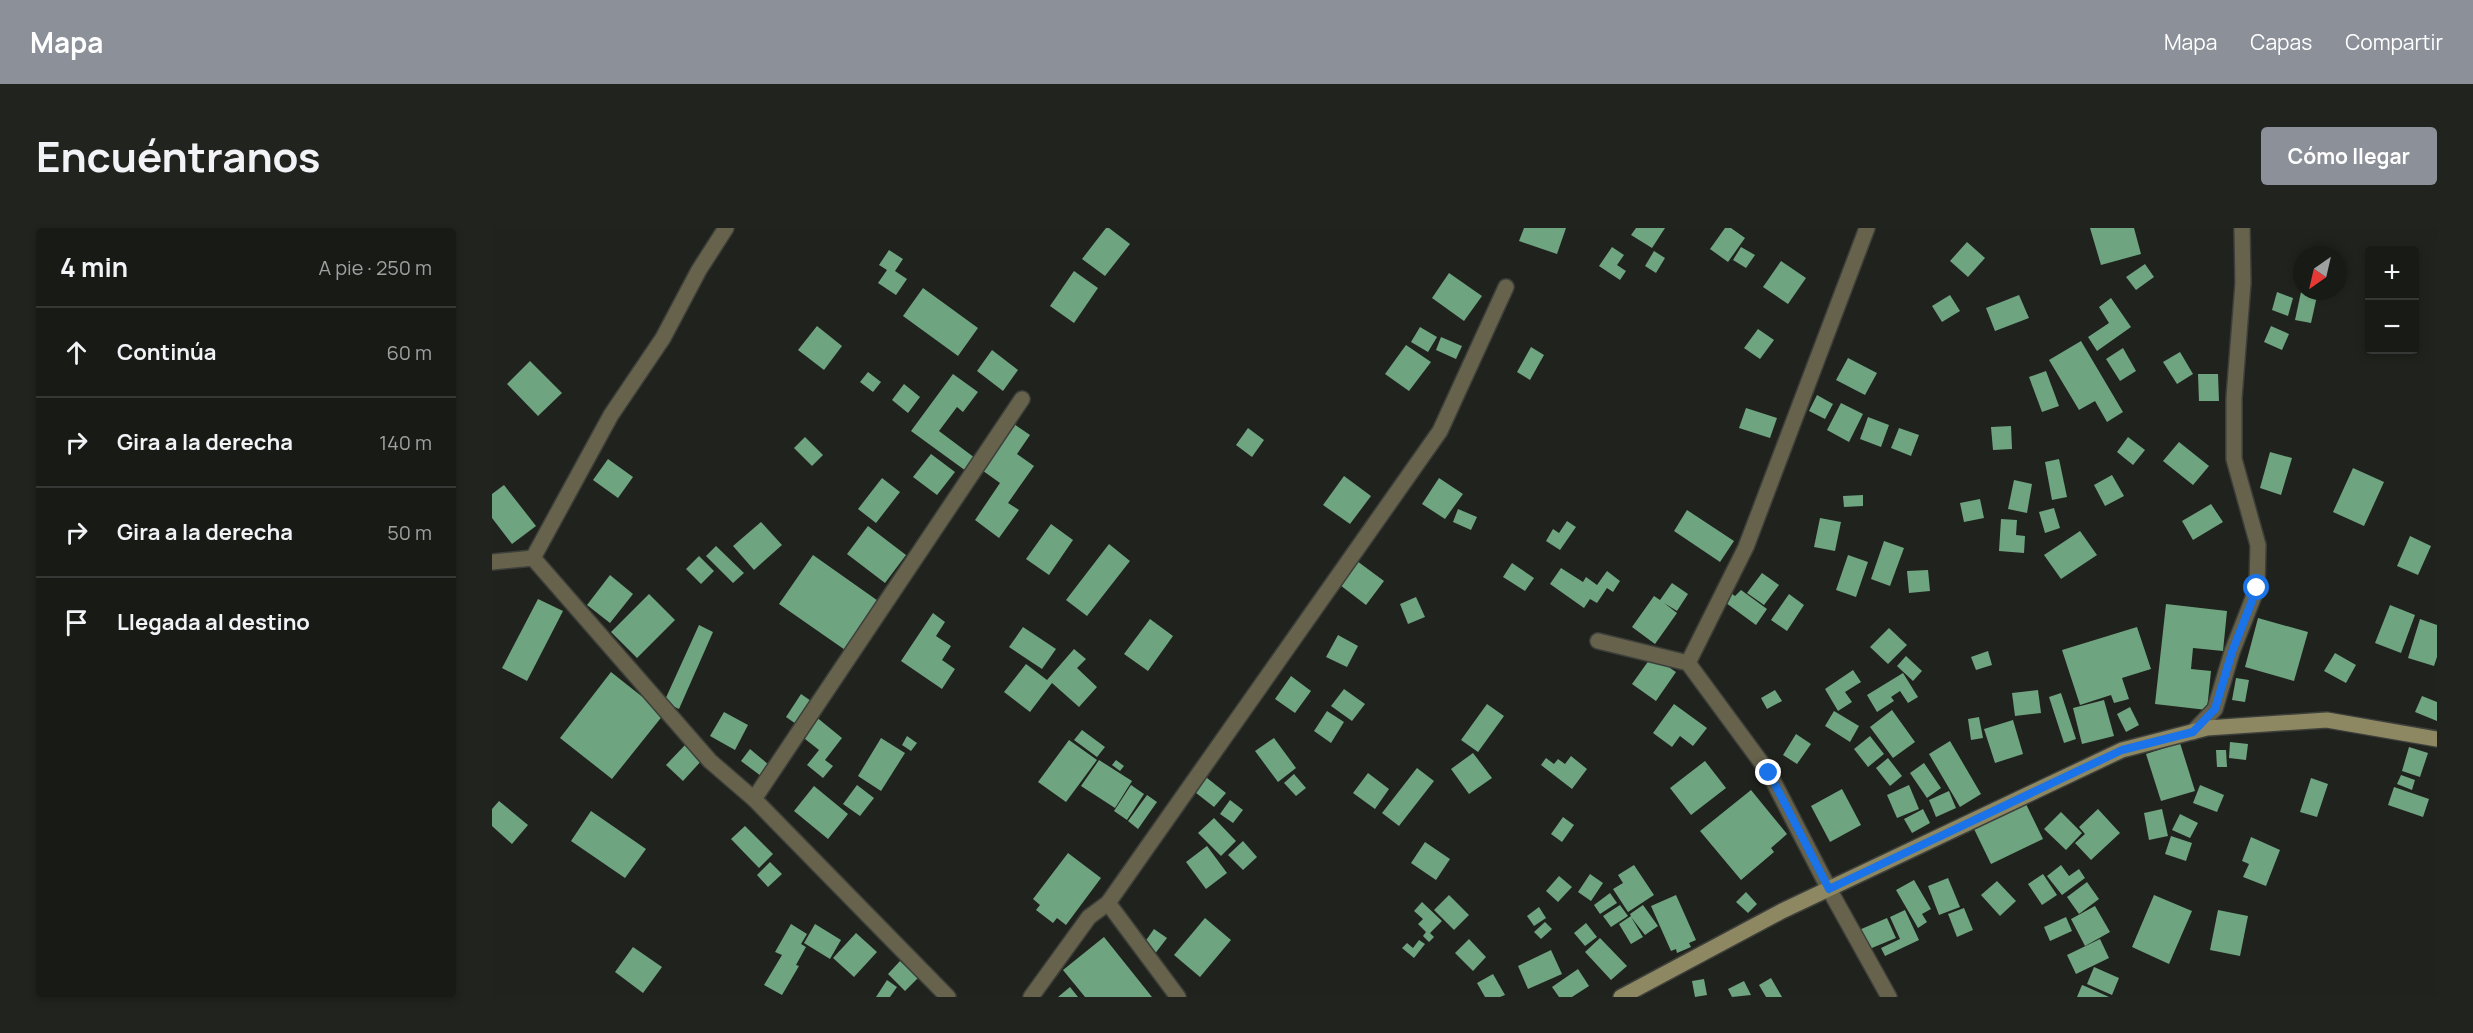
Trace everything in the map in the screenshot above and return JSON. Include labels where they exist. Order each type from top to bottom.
[{"type":"main road","points":[[1621,997],[1782,911],[2122,750],[2207,728],[2327,720],[2437,739]]},
{"type":"street","points":[[533,558],[611,414],[663,338],[699,270],[726,228]]},
{"type":"street","points":[[1688,663],[1746,546],[1868,228]]},
{"type":"street","points":[[2193,732],[2215,709],[2232,652],[2257,588],[2258,545],[2234,459],[2234,398],[2243,283],[2242,228]]},
{"type":"street","points":[[1031,997],[1089,917],[1108,903],[1440,431],[1506,287]]},
{"type":"street","points":[[754,800],[1022,399]]},
{"type":"street","points":[[492,562],[533,558]]},
{"type":"street","points":[[533,558],[710,761],[754,800],[948,997]]},
{"type":"street","points":[[1598,641],[1688,663],[1769,773],[1829,889],[1889,997]]},
{"type":"street","points":[[1108,903],[1178,997]]},
{"type":"building","points":[[1106,228],[1130,244],[1105,276],[1082,259]]},
{"type":"building","points":[[1524,228],[1566,228],[1557,254],[1519,241]]},
{"type":"building","points":[[1636,228],[1665,228],[1652,248],[1631,235]]},
{"type":"building","points":[[1725,228],[1731,228],[1745,238],[1728,262],[1710,249]]},
{"type":"building","points":[[2090,228],[2134,228],[2141,254],[2101,265]]},
{"type":"building","points":[[1967,242],[1985,258],[1968,277],[1950,261]]},
{"type":"building","points":[[1612,247],[1624,255],[1617,265],[1626,271],[1620,280],[1599,266]]},
{"type":"building","points":[[1741,247],[1755,255],[1746,268],[1733,260]]},
{"type":"building","points":[[889,250],[903,259],[895,271],[907,279],[896,295],[878,283],[887,270],[879,265]]},
{"type":"building","points":[[1654,251],[1665,258],[1656,273],[1645,266]]},
{"type":"building","points":[[1781,261],[1806,278],[1788,304],[1763,287]]},
{"type":"building","points":[[2145,264],[2154,277],[2136,290],[2126,277]]},
{"type":"building","points":[[1074,271],[1098,288],[1074,323],[1050,306]]},
{"type":"building","points":[[1449,273],[1482,296],[1464,321],[1432,298]]},
{"type":"building","points":[[923,288],[978,328],[958,356],[903,316]]},
{"type":"building","points":[[2277,292],[2293,298],[2288,316],[2272,310]]},
{"type":"building","points":[[1950,295],[1960,311],[1942,322],[1932,306]]},
{"type":"building","points":[[2019,295],[2029,318],[1995,331],[1986,308]]},
{"type":"building","points":[[2111,298],[2131,327],[2097,351],[2088,337],[2109,323],[2099,307]]},
{"type":"building","points":[[2299,300],[2316,300],[2311,323],[2295,320]]},
{"type":"building","points":[[817,326],[842,346],[824,370],[798,350]]},
{"type":"building","points":[[2271,326],[2289,334],[2282,350],[2264,342]]},
{"type":"building","points":[[1420,327],[1437,337],[1428,352],[1411,342]]},
{"type":"building","points":[[1758,329],[1774,340],[1760,359],[1744,348]]},
{"type":"building","points":[[1441,337],[1462,346],[1456,359],[1436,350]]},
{"type":"building","points":[[2081,341],[2123,412],[2107,422],[2095,401],[2079,410],[2049,360]]},
{"type":"building","points":[[1406,345],[1431,362],[1409,391],[1385,374]]},
{"type":"building","points":[[1531,347],[1544,355],[1530,380],[1517,372]]},
{"type":"building","points":[[2123,348],[2136,371],[2120,381],[2106,359]]},
{"type":"building","points":[[992,350],[1018,370],[1003,391],[977,371]]},
{"type":"building","points":[[2180,352],[2193,374],[2177,384],[2163,362]]},
{"type":"building","points":[[1848,358],[1877,373],[1865,395],[1836,380]]},
{"type":"building","points":[[530,361],[562,393],[538,416],[507,384]]},
{"type":"building","points":[[2046,371],[2059,406],[2042,412],[2029,377]]},
{"type":"building","points":[[868,372],[881,382],[873,392],[860,382]]},
{"type":"building","points":[[953,374],[978,392],[963,412],[957,407],[939,431],[975,458],[966,471],[911,431]]},
{"type":"building","points":[[2198,374],[2218,374],[2219,401],[2199,401]]},
{"type":"building","points":[[904,384],[920,397],[908,413],[892,400]]},
{"type":"building","points":[[1817,395],[1833,404],[1825,419],[1809,411]]},
{"type":"building","points":[[1841,403],[1863,414],[1849,442],[1827,430]]},
{"type":"building","points":[[1746,408],[1777,418],[1770,438],[1739,428]]},
{"type":"building","points":[[1868,417],[1889,425],[1881,447],[1860,439]]},
{"type":"building","points":[[1011,422],[1030,435],[1017,454],[1034,466],[1008,503],[1019,510],[999,538],[975,520],[1000,483],[979,468]]},
{"type":"building","points":[[2011,426],[2012,449],[1993,450],[1991,427]]},
{"type":"building","points":[[1248,428],[1264,440],[1252,457],[1236,445]]},
{"type":"building","points":[[1899,428],[1919,435],[1911,456],[1891,448]]},
{"type":"building","points":[[805,437],[823,455],[812,466],[794,448]]},
{"type":"building","points":[[2128,437],[2145,450],[2133,465],[2117,452]]},
{"type":"building","points":[[2179,442],[2209,466],[2193,485],[2163,461]]},
{"type":"building","points":[[2270,452],[2292,458],[2281,495],[2260,488]]},
{"type":"building","points":[[931,454],[955,472],[937,495],[913,477]]},
{"type":"building","points":[[608,459],[633,477],[618,498],[593,480]]},
{"type":"building","points":[[2059,459],[2067,497],[2052,500],[2045,462]]},
{"type":"building","points":[[2353,468],[2384,482],[2364,526],[2333,512]]},
{"type":"building","points":[[2112,475],[2124,496],[2105,506],[2094,485]]},
{"type":"building","points":[[1344,476],[1371,496],[1350,524],[1323,505]]},
{"type":"building","points":[[882,478],[900,492],[876,523],[858,509]]},
{"type":"building","points":[[1439,478],[1463,494],[1445,519],[1422,504]]},
{"type":"building","points":[[2014,480],[2032,484],[2027,513],[2008,509]]},
{"type":"building","points":[[504,485],[536,526],[512,544],[492,518],[492,494]]},
{"type":"building","points":[[1863,495],[1863,506],[1844,507],[1843,496]]},
{"type":"building","points":[[1980,499],[1984,518],[1964,522],[1960,503]]},
{"type":"building","points":[[2211,504],[2223,522],[2193,540],[2182,521]]},
{"type":"building","points":[[2054,508],[2060,528],[2045,533],[2039,512]]},
{"type":"building","points":[[1458,509],[1477,517],[1471,530],[1453,522]]},
{"type":"building","points":[[1687,510],[1734,541],[1720,562],[1674,531]]},
{"type":"building","points":[[1820,518],[1841,522],[1835,551],[1814,547]]},
{"type":"building","points":[[2001,519],[2017,520],[2016,535],[2025,536],[2024,553],[1999,551]]},
{"type":"building","points":[[1567,521],[1576,527],[1560,550],[1546,541],[1553,529],[1559,533]]},
{"type":"building","points":[[761,522],[782,545],[754,570],[733,546]]},
{"type":"building","points":[[1051,524],[1073,540],[1049,575],[1026,559]]},
{"type":"building","points":[[868,526],[906,555],[885,583],[847,554]]},
{"type":"building","points":[[2080,531],[2097,555],[2061,579],[2044,555]]},
{"type":"building","points":[[2410,536],[2431,546],[2418,575],[2397,566]]},
{"type":"building","points":[[1884,541],[1904,548],[1890,586],[1871,579]]},
{"type":"building","points":[[1109,544],[1130,561],[1087,616],[1066,600]]},
{"type":"building","points":[[716,546],[744,573],[733,583],[706,556]]},
{"type":"building","points":[[813,555],[881,603],[848,652],[779,604]]},
{"type":"building","points":[[1848,555],[1868,562],[1856,597],[1836,590]]},
{"type":"building","points":[[699,556],[714,571],[701,584],[686,569]]},
{"type":"building","points":[[1357,561],[1384,581],[1366,605],[1340,585]]},
{"type":"building","points":[[1512,563],[1534,578],[1525,591],[1503,577]]},
{"type":"building","points":[[1561,568],[1583,582],[1586,577],[1597,585],[1607,571],[1620,581],[1613,592],[1607,588],[1597,603],[1590,599],[1584,608],[1550,584]]},
{"type":"building","points":[[1928,570],[1930,591],[1909,593],[1907,571]]},
{"type":"building","points":[[1762,573],[1779,585],[1764,605],[1747,593]]},
{"type":"building","points":[[610,575],[633,594],[610,623],[587,605]]},
{"type":"building","points":[[1672,583],[1688,594],[1677,611],[1664,603],[1677,613],[1655,644],[1632,627],[1654,596],[1660,600]]},
{"type":"building","points":[[1741,590],[1767,609],[1756,625],[1722,600],[1728,591],[1735,596]]},
{"type":"building","points":[[649,594],[675,620],[637,658],[611,632]]},
{"type":"building","points":[[1789,594],[1804,605],[1787,631],[1771,620]]},
{"type":"building","points":[[1416,597],[1425,617],[1408,624],[1400,604]]},
{"type":"building","points":[[538,599],[563,611],[527,681],[502,668]]},
{"type":"building","points":[[2166,604],[2227,611],[2223,651],[2193,648],[2191,669],[2211,671],[2207,710],[2155,704]]},
{"type":"building","points":[[2390,605],[2415,615],[2401,653],[2375,643]]},
{"type":"building","points":[[933,613],[945,622],[936,636],[951,646],[942,660],[955,669],[942,689],[901,661]]},
{"type":"building","points":[[2258,618],[2308,632],[2294,681],[2245,667]]},
{"type":"building","points":[[1150,619],[1173,636],[1148,671],[1124,654]]},
{"type":"building","points":[[2420,619],[2437,625],[2437,657],[2434,666],[2408,658]]},
{"type":"building","points":[[699,625],[713,632],[679,709],[664,702]]},
{"type":"building","points":[[1023,627],[1056,649],[1042,669],[1009,647]]},
{"type":"building","points":[[2137,627],[2151,669],[2122,678],[2129,699],[2114,703],[2111,695],[2080,705],[2062,650]]},
{"type":"building","points":[[1889,628],[1907,645],[1888,664],[1870,647]]},
{"type":"building","points":[[1338,635],[1358,646],[1347,667],[1326,657]]},
{"type":"building","points":[[1074,649],[1086,659],[1077,668],[1097,687],[1079,707],[1052,683],[1030,712],[1004,692],[1026,664],[1047,680]]},
{"type":"building","points":[[1988,651],[1992,665],[1976,670],[1971,657]]},
{"type":"building","points":[[2335,653],[2356,665],[2346,683],[2324,671]]},
{"type":"building","points":[[1652,656],[1676,672],[1656,701],[1632,684]]},
{"type":"building","points":[[1906,656],[1922,671],[1913,681],[1897,666]]},
{"type":"building","points":[[1853,670],[1861,682],[1845,692],[1852,702],[1838,711],[1825,689]]},
{"type":"building","points":[[611,672],[664,714],[612,779],[560,738]]},
{"type":"building","points":[[1903,673],[1918,697],[1908,703],[1900,691],[1891,697],[1894,701],[1877,712],[1867,695]]},
{"type":"building","points":[[1291,676],[1311,691],[1295,713],[1275,699]]},
{"type":"building","points":[[2236,678],[2249,680],[2245,702],[2232,700]]},
{"type":"building","points":[[1344,689],[1365,704],[1352,721],[1331,706]]},
{"type":"building","points":[[1775,690],[1782,701],[1767,709],[1761,698]]},
{"type":"building","points":[[2038,690],[2041,713],[2015,716],[2012,693]]},
{"type":"building","points":[[2061,693],[2076,739],[2064,743],[2049,697]]},
{"type":"building","points":[[801,694],[814,703],[799,726],[786,717]]},
{"type":"building","points":[[2422,696],[2437,702],[2437,721],[2415,712]]},
{"type":"building","points":[[2104,700],[2114,736],[2082,744],[2073,708]]},
{"type":"building","points":[[1487,704],[1504,716],[1478,752],[1461,740]]},
{"type":"building","points":[[1674,704],[1707,728],[1693,746],[1680,736],[1672,747],[1653,733]]},
{"type":"building","points":[[2130,707],[2139,725],[2126,732],[2117,714]]},
{"type":"building","points":[[1892,710],[1915,742],[1893,758],[1870,727]]},
{"type":"building","points":[[1327,711],[1344,722],[1331,743],[1314,731]]},
{"type":"building","points":[[1834,711],[1859,726],[1850,742],[1825,726]]},
{"type":"building","points":[[724,712],[748,725],[735,750],[710,736]]},
{"type":"building","points":[[815,716],[842,738],[825,760],[833,766],[823,778],[807,765],[819,750],[800,735]]},
{"type":"building","points":[[1979,717],[1983,738],[1971,740],[1968,719]]},
{"type":"building","points":[[2013,720],[2023,754],[1995,763],[1984,729]]},
{"type":"building","points":[[1082,730],[1105,747],[1097,757],[1074,740]]},
{"type":"building","points":[[1796,734],[1811,744],[1797,764],[1783,755]]},
{"type":"building","points":[[907,736],[917,743],[911,751],[902,745]]},
{"type":"building","points":[[1870,736],[1884,754],[1868,767],[1854,749]]},
{"type":"building","points":[[881,738],[905,753],[881,791],[858,776]]},
{"type":"building","points":[[1274,738],[1296,768],[1278,782],[1255,751]]},
{"type":"building","points":[[1069,740],[1097,760],[1066,802],[1038,782]]},
{"type":"building","points":[[1950,741],[1981,794],[1960,807],[1929,754]]},
{"type":"building","points":[[2230,742],[2248,744],[2246,760],[2229,758]]},
{"type":"building","points":[[2180,743],[2195,791],[2161,801],[2146,754]]},
{"type":"building","points":[[686,744],[703,759],[683,781],[666,765]]},
{"type":"building","points":[[2409,747],[2428,753],[2420,777],[2402,771]]},
{"type":"building","points":[[750,749],[769,765],[761,776],[741,761]]},
{"type":"building","points":[[2216,750],[2226,750],[2227,767],[2217,767]]},
{"type":"building","points":[[1473,753],[1492,778],[1469,794],[1451,769]]},
{"type":"building","points":[[1571,756],[1587,769],[1572,789],[1541,765],[1546,758],[1554,764],[1558,759],[1565,764]]},
{"type":"building","points":[[1888,758],[1902,776],[1890,786],[1876,768]]},
{"type":"building","points":[[1099,760],[1132,781],[1115,808],[1081,786]]},
{"type":"building","points":[[1116,760],[1124,766],[1120,771],[1112,765]]},
{"type":"building","points":[[1705,761],[1726,788],[1691,815],[1670,788]]},
{"type":"building","points":[[1924,763],[1941,788],[1927,798],[1910,773]]},
{"type":"building","points":[[1417,768],[1434,781],[1399,826],[1382,813]]},
{"type":"building","points":[[1368,773],[1389,789],[1375,809],[1353,793]]},
{"type":"building","points":[[1202,774],[1226,793],[1214,807],[1191,789]]},
{"type":"building","points":[[1294,774],[1306,788],[1296,796],[1284,783]]},
{"type":"building","points":[[2401,775],[2415,780],[2412,790],[2397,784]]},
{"type":"building","points":[[2311,778],[2328,784],[2317,817],[2300,812]]},
{"type":"building","points":[[857,785],[874,798],[860,816],[843,804]]},
{"type":"building","points":[[1131,785],[1144,794],[1127,820],[1114,811]]},
{"type":"building","points":[[1909,785],[1919,809],[1897,818],[1887,795]]},
{"type":"building","points":[[2200,785],[2224,795],[2217,812],[2193,803]]},
{"type":"building","points":[[814,786],[848,814],[828,839],[794,811]]},
{"type":"building","points":[[2394,787],[2429,799],[2423,817],[2388,805]]},
{"type":"building","points":[[1842,789],[1861,825],[1830,842],[1811,806]]},
{"type":"building","points":[[1751,790],[1787,834],[1771,848],[1774,852],[1741,880],[1700,831]]},
{"type":"building","points":[[1949,791],[1956,808],[1936,817],[1929,800]]},
{"type":"building","points":[[1147,795],[1157,802],[1138,829],[1128,821]]},
{"type":"building","points":[[1230,800],[1243,810],[1233,823],[1220,814]]},
{"type":"building","points":[[499,801],[528,825],[512,844],[492,826],[492,809]]},
{"type":"building","points":[[2026,804],[2043,839],[1991,864],[1974,829]]},
{"type":"building","points":[[1923,809],[1930,823],[1912,833],[1904,819]]},
{"type":"building","points":[[2098,809],[2120,833],[2091,860],[2075,843],[2085,834],[2079,827]]},
{"type":"building","points":[[2162,809],[2168,836],[2149,840],[2144,813]]},
{"type":"building","points":[[591,811],[646,849],[625,878],[571,841]]},
{"type":"building","points":[[2061,812],[2082,833],[2066,850],[2044,829]]},
{"type":"building","points":[[2180,814],[2198,823],[2190,838],[2172,830]]},
{"type":"building","points":[[1563,817],[1574,825],[1562,842],[1551,834]]},
{"type":"building","points":[[1214,818],[1236,841],[1221,856],[1198,833]]},
{"type":"building","points":[[745,826],[773,854],[759,868],[731,839]]},
{"type":"building","points":[[2171,836],[2192,843],[2186,861],[2165,854]]},
{"type":"building","points":[[2251,837],[2280,850],[2266,886],[2243,877],[2249,864],[2242,861]]},
{"type":"building","points":[[1243,841],[1257,857],[1243,870],[1228,855]]},
{"type":"building","points":[[1425,842],[1450,859],[1436,880],[1411,863]]},
{"type":"building","points":[[1207,846],[1227,873],[1206,889],[1186,862]]},
{"type":"building","points":[[1068,853],[1101,878],[1066,925],[1057,918],[1053,923],[1036,910],[1040,905],[1033,899]]},
{"type":"building","points":[[770,862],[782,874],[768,887],[757,875]]},
{"type":"building","points":[[1634,865],[1654,895],[1628,912],[1613,889],[1623,883],[1618,875]]},
{"type":"building","points":[[2061,865],[2069,876],[2079,869],[2085,878],[2062,895],[2047,876]]},
{"type":"building","points":[[1590,874],[1603,883],[1591,901],[1578,892]]},
{"type":"building","points":[[2043,874],[2057,895],[2042,905],[2028,884]]},
{"type":"building","points":[[1559,876],[1572,887],[1558,902],[1546,891]]},
{"type":"building","points":[[1948,878],[1960,907],[1939,915],[1928,886]]},
{"type":"building","points":[[1914,880],[1931,909],[1922,914],[1927,922],[1918,928],[1896,890]]},
{"type":"building","points":[[1997,881],[2016,901],[2000,916],[1981,895]]},
{"type":"building","points":[[2087,882],[2099,899],[2079,914],[2067,897]]},
{"type":"building","points":[[1746,892],[1757,904],[1748,913],[1736,902]]},
{"type":"building","points":[[1610,893],[1617,903],[1600,914],[1594,905]]},
{"type":"building","points":[[1449,895],[1469,915],[1454,930],[1434,910]]},
{"type":"building","points":[[1676,895],[1696,940],[1689,943],[1691,947],[1677,953],[1676,949],[1671,951],[1651,906]]},
{"type":"building","points":[[2154,895],[2192,911],[2169,964],[2132,947]]},
{"type":"building","points":[[1422,902],[1442,921],[1430,933],[1434,937],[1429,942],[1423,936],[1426,932],[1418,924],[1423,919],[1414,911]]},
{"type":"building","points":[[1620,905],[1628,916],[1611,927],[1603,916]]},
{"type":"building","points":[[1643,905],[1658,926],[1645,935],[1631,917],[1643,937],[1631,944],[1619,924]]},
{"type":"building","points":[[2095,906],[2110,932],[2085,946],[2071,919]]},
{"type":"building","points":[[1539,907],[1546,918],[1534,926],[1527,916]]},
{"type":"building","points":[[1964,908],[1973,930],[1957,937],[1948,914]]},
{"type":"building","points":[[1905,910],[1919,940],[1885,956],[1881,948],[1900,939],[1890,917]]},
{"type":"building","points":[[2218,910],[2248,916],[2240,956],[2210,950]]},
{"type":"building","points":[[2066,917],[2072,931],[2050,941],[2044,927]]},
{"type":"building","points":[[1205,918],[1231,940],[1200,977],[1174,955]]},
{"type":"building","points":[[1887,918],[1896,938],[1867,950],[1859,930]]},
{"type":"building","points":[[1545,922],[1552,929],[1541,939],[1534,932]]},
{"type":"building","points":[[1586,923],[1597,937],[1585,946],[1574,933]]},
{"type":"building","points":[[791,924],[807,934],[801,944],[806,947],[796,965],[799,966],[782,995],[764,985],[782,955],[775,952]]},
{"type":"building","points":[[815,924],[841,940],[830,959],[804,943]]},
{"type":"building","points":[[1154,929],[1167,938],[1154,955],[1142,946]]},
{"type":"building","points":[[856,933],[877,952],[854,977],[833,958]]},
{"type":"building","points":[[1104,937],[1152,997],[1085,997],[1063,970]]},
{"type":"building","points":[[1600,938],[1627,966],[1611,980],[1585,952]]},
{"type":"building","points":[[1469,939],[1486,957],[1473,971],[1455,953]]},
{"type":"building","points":[[2100,939],[2109,958],[2076,974],[2067,955]]},
{"type":"building","points":[[1419,940],[1425,944],[1414,958],[1402,948],[1407,943],[1413,948]]},
{"type":"building","points":[[633,947],[662,967],[643,993],[615,972]]},
{"type":"building","points":[[1551,950],[1562,974],[1528,989],[1518,966]]},
{"type":"building","points":[[900,961],[918,978],[905,991],[888,974]]},
{"type":"building","points":[[2094,967],[2119,978],[2112,995],[2087,984]]},
{"type":"building","points":[[1578,969],[1589,986],[1572,997],[1559,997],[1552,987]]},
{"type":"building","points":[[1493,974],[1505,995],[1485,997],[1477,983]]},
{"type":"building","points":[[1771,978],[1782,997],[1766,997],[1759,985]]},
{"type":"building","points":[[1704,979],[1707,995],[1695,997],[1692,981]]},
{"type":"building","points":[[887,980],[897,987],[890,997],[876,997]]},
{"type":"building","points":[[1744,981],[1751,995],[1732,997],[1728,989]]},
{"type":"building","points":[[2082,985],[2087,987],[2109,997],[2077,997]]},
{"type":"building","points":[[1070,987],[1078,997],[1058,997]]},
{"type":"route","points":[[1769,773],[1829,889],[2122,750],[2193,732],[2215,709],[2232,652],[2257,588]]}]
